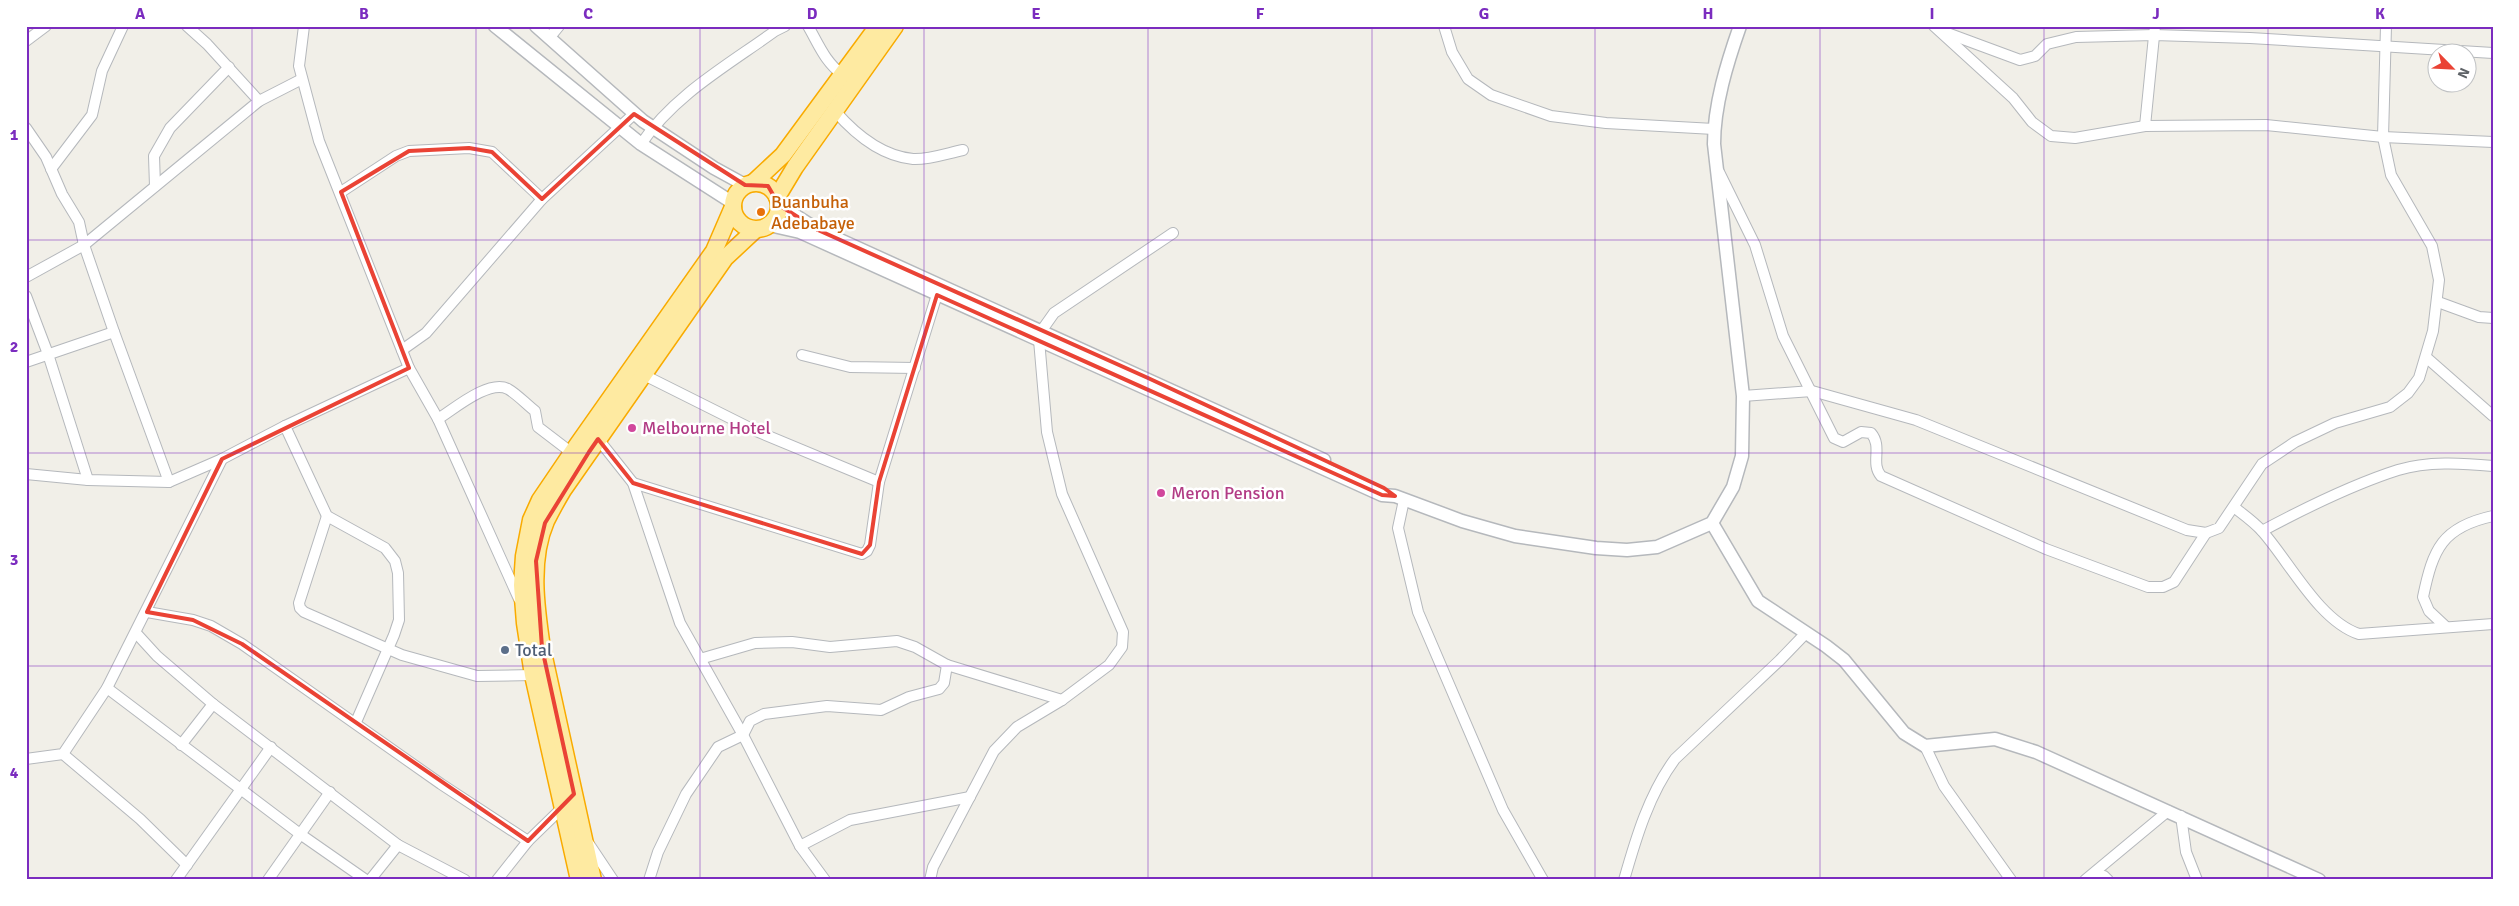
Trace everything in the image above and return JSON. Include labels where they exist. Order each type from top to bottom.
[{"type":"highway","points":[[593,880],[537,620],[536,561],[546,523],[593,434],[714,251],[735,196],[783,154],[878,26]]},
{"type":"highway","points":[[579,880],[533,675],[524,610],[522,585],[524,556],[531,520],[540,500],[572,452],[593,434],[644,375],[725,258],[762,227],[775,220],[778,201],[795,167],[894,26]]},
{"type":"highway","points":[[749,184],[768,186],[778,201]]},
{"type":"highway","points":[[733,205],[736,218],[741,224],[762,227]]},
{"type":"street","points":[[26,42],[46,26]]},
{"type":"street","points":[[51,169],[92,116],[102,71],[123,26]]},
{"type":"street","points":[[187,26],[229,67],[259,101]]},
{"type":"street","points":[[304,26],[299,54],[302,79],[319,141],[409,368],[438,419],[524,610],[537,620]]},
{"type":"street","points":[[495,26],[641,144],[733,205]]},
{"type":"street","points":[[536,26],[634,114],[714,168],[749,184]]},
{"type":"street","points":[[550,37],[559,26]]},
{"type":"street","points":[[641,144],[653,127],[675,103],[772,28],[785,26]]},
{"type":"street","points":[[808,26],[824,57],[832,67],[843,75]]},
{"type":"street","points":[[1444,26],[1452,52],[1468,79],[1491,94],[1551,116],[1606,123],[1714,129]]},
{"type":"street","points":[[762,227],[800,232],[939,290],[1040,335],[1382,495],[1400,498],[1462,522],[1515,536],[1596,548],[1628,550],[1657,547],[1712,523],[1733,487],[1742,456],[1743,396],[1715,163],[1714,129],[1728,58],[1740,26]]},
{"type":"street","points":[[2250,26],[2250,38]]},
{"type":"street","points":[[1743,396],[1812,390],[1916,420],[2187,530],[2206,533],[2219,528],[2235,508],[2262,464],[2295,442],[2335,423],[2390,407],[2408,393],[2419,378],[2426,358],[2438,302],[2439,280],[2432,246],[2391,175],[2383,137],[2386,26]]},
{"type":"street","points":[[1938,28],[2020,60],[2035,56],[2047,44],[2076,37],[2155,31],[2493,53]]},
{"type":"street","points":[[1938,28],[2013,98],[2032,122],[2052,136],[2075,138],[2145,126],[2266,125],[2383,137],[2493,142]]},
{"type":"street","points":[[2145,126],[2155,31]]},
{"type":"street","points":[[155,186],[154,156],[170,128],[229,67]]},
{"type":"street","points":[[26,277],[84,244],[259,101],[302,79]]},
{"type":"street","points":[[835,111],[850,130],[888,154],[914,159],[963,150]]},
{"type":"street","points":[[402,350],[426,333],[542,199],[634,114]]},
{"type":"street","points":[[26,128],[51,169],[62,194],[79,222],[84,244],[114,332],[169,482]]},
{"type":"street","points":[[340,192],[396,156],[409,150],[469,148],[492,152],[542,199]]},
{"type":"street","points":[[1715,163],[1755,245],[1783,336],[1838,441],[1843,442],[1860,432],[1867,431],[1876,438],[1878,451],[1875,464],[1881,476],[2046,549],[2148,587],[2163,588],[2174,582],[2206,533]]},
{"type":"street","points":[[778,201],[818,230],[939,290]]},
{"type":"street","points":[[930,880],[933,868],[994,751],[1017,727],[1062,700],[1109,665],[1122,647],[1123,632],[1062,494],[1046,432],[1040,335],[1054,313],[1173,233]]},
{"type":"street","points":[[633,483],[862,554],[867,551],[870,545],[879,482],[939,290]]},
{"type":"street","points":[[26,296],[48,354],[88,480]]},
{"type":"street","points":[[2438,302],[2479,318],[2493,318]]},
{"type":"street","points":[[26,362],[114,332]]},
{"type":"street","points":[[802,355],[850,367],[915,368]]},
{"type":"street","points":[[2426,358],[2493,416]]},
{"type":"street","points":[[26,474],[88,480],[169,482],[222,459],[284,426],[409,368]]},
{"type":"street","points":[[644,375],[756,431],[879,482]]},
{"type":"street","points":[[438,419],[485,389],[494,387],[506,388],[535,411],[538,427],[572,452]]},
{"type":"street","points":[[284,426],[327,516],[385,548],[395,561],[400,591],[399,620],[389,648],[356,722]]},
{"type":"street","points":[[593,434],[633,483],[680,623],[743,735],[800,846],[825,880]]},
{"type":"street","points":[[63,754],[107,688],[147,612],[222,459]]},
{"type":"street","points":[[2262,531],[2294,514],[2399,470],[2445,463],[2493,466]]},
{"type":"street","points":[[1400,498],[1398,528],[1418,612],[1503,810],[1543,880]]},
{"type":"street","points":[[2235,508],[2262,531],[2296,576],[2346,630],[2359,634],[2445,626],[2493,624]]},
{"type":"street","points":[[327,516],[299,603],[300,608],[402,655],[477,676],[533,675]]},
{"type":"street","points":[[2445,626],[2429,611],[2423,597],[2440,544],[2453,531],[2493,516]]},
{"type":"street","points":[[1712,523],[1758,601],[1844,660],[1904,733],[1925,746],[1944,786],[2011,880]]},
{"type":"street","points":[[147,612],[193,620],[211,626],[242,644],[356,722],[441,784],[528,841]]},
{"type":"street","points":[[136,633],[157,656],[213,704],[398,844],[465,880]]},
{"type":"street","points":[[1624,880],[1648,806],[1661,778],[1670,765],[1806,633]]},
{"type":"street","points":[[700,659],[755,643],[792,642],[830,647],[897,641],[915,647],[947,665],[1062,700]]},
{"type":"street","points":[[649,880],[658,852],[686,794],[718,747],[743,735],[750,722],[764,714],[827,706],[881,710],[909,697],[939,689],[944,684],[947,665]]},
{"type":"street","points":[[107,688],[240,790],[366,880]]},
{"type":"street","points":[[181,746],[213,704]]},
{"type":"street","points":[[1925,746],[1995,739],[2036,752],[2319,880]]},
{"type":"street","points":[[176,880],[272,747]]},
{"type":"street","points":[[26,759],[63,754],[140,819],[187,865]]},
{"type":"street","points":[[268,880],[330,792]]},
{"type":"street","points":[[497,880],[528,841],[574,794]]},
{"type":"street","points":[[800,846],[850,820],[970,798]]},
{"type":"street","points":[[2088,878],[2168,811]]},
{"type":"street","points":[[2181,816],[2186,852],[2197,880]]},
{"type":"street","points":[[584,838],[613,880]]},
{"type":"street","points":[[370,880],[398,844]]},
{"type":"street","points":[[2088,878],[2104,876],[2108,880]]},
{"type":"highlighted area","points":[[634,114],[745,185],[768,186],[779,205],[818,230],[1148,378],[1384,488],[1395,496],[1382,495],[937,295],[879,482],[870,545],[862,554],[633,483],[598,439],[545,523],[536,561],[542,648],[574,794],[528,841],[242,644],[193,620],[147,612],[222,459],[409,368],[341,192],[409,151],[469,148],[492,152],[542,199]]},
{"type":"place","name":"Buanbuha Adebabaye","points":[[761,212]]},
{"type":"place","name":"Melbourne Hotel","points":[[632,428]]},
{"type":"place","name":"Meron Pension","points":[[1161,493]]},
{"type":"place","name":"Total","points":[[505,650]]}]
